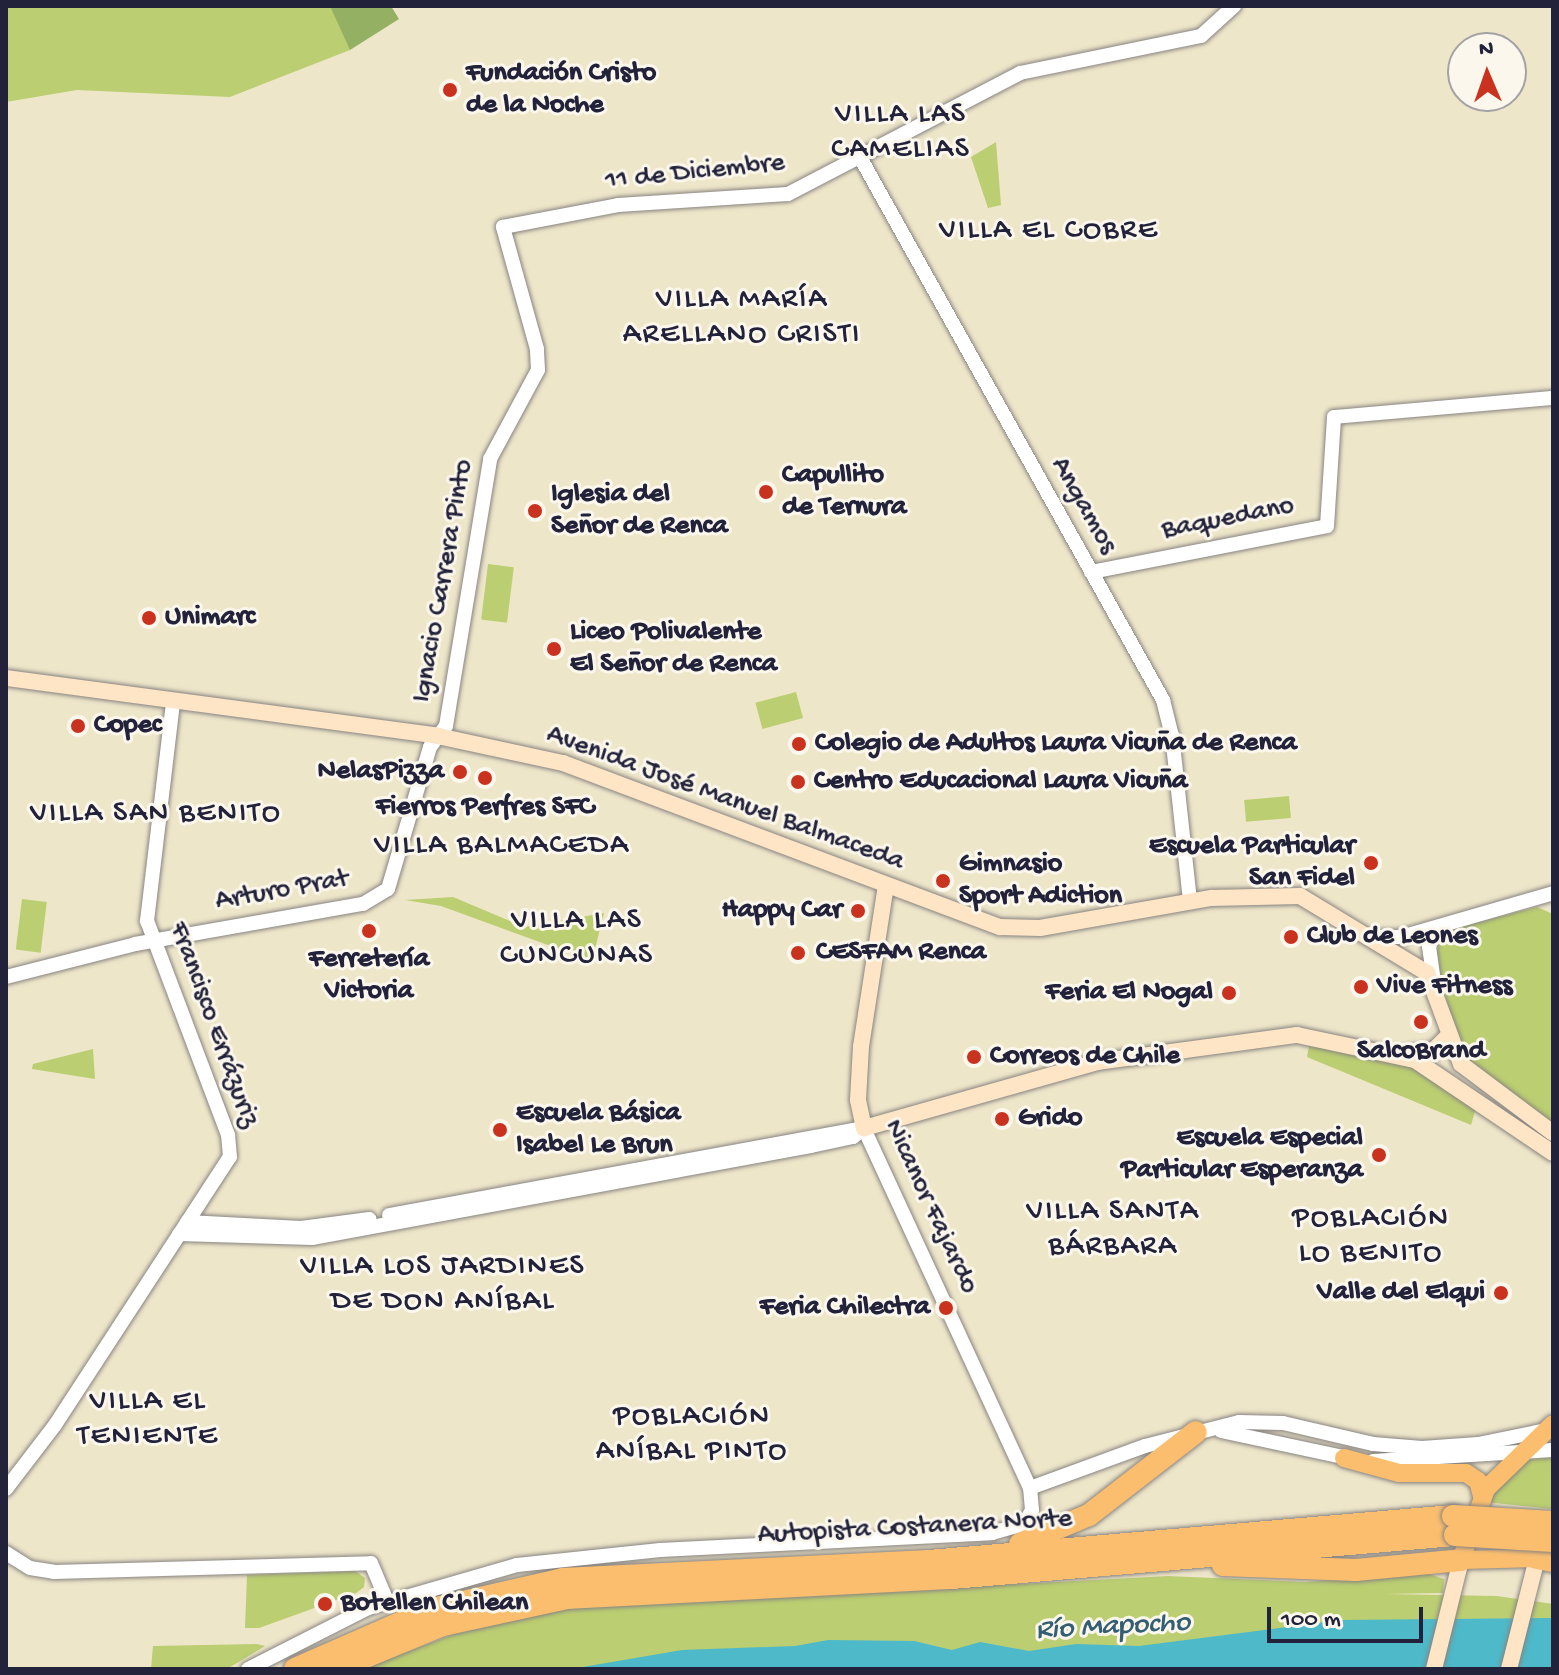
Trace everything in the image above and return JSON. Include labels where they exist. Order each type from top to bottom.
[{"type":"highway","points":[[958,1558],[1071,1525],[1198,1431]]},
{"type":"highway","name":"Autopista Costanera Norte","points":[[295,1669],[416,1614],[530,1584],[651,1571],[958,1558],[1419,1527],[1553,1522]]},
{"type":"highway","name":"Autopista Costanera Norte","points":[[336,1669],[443,1625],[567,1598],[922,1580],[1142,1562],[1419,1527],[1553,1541]]},
{"type":"highway","points":[[1142,1562],[1356,1570],[1459,1568]]},
{"type":"main road","name":"Avenida José Manuel Balmaceda","points":[[6,678],[173,703],[438,736],[563,763],[1000,927],[1018,928],[1190,900],[1292,894],[1316,902],[1363,936],[1421,968],[1434,982]]},
{"type":"main road","name":"Nicanor Fajardo","points":[[864,1128],[858,1100],[861,1046],[886,885]]},
{"type":"main road","points":[[1434,982],[1449,1035],[1465,1069],[1553,1133]]},
{"type":"main road","points":[[864,1128],[1097,1062],[1225,1041],[1297,1035],[1396,1053],[1429,1052],[1449,1035]]},
{"type":"main road","points":[[1396,1053],[1432,1069],[1553,1153]]},
{"type":"main road","points":[[1434,1669],[1459,1568],[1482,1496],[1551,1428]]},
{"type":"main road","points":[[1344,1458],[1399,1473],[1466,1473],[1478,1481],[1482,1496]]},
{"type":"main road","points":[[1509,1669],[1553,1531]]},
{"type":"main road","points":[[1459,1568],[1540,1565]]},
{"type":"street","name":"11 de Diciembre","points":[[503,227],[618,205],[788,194],[861,159],[1020,73],[1197,37],[1211,31],[1234,6]]},
{"type":"street","name":"Angamos","points":[[861,159],[1167,711],[1190,900]]},
{"type":"street","name":"Ignacio Carrera Pinto","points":[[380,898],[388,889],[438,736],[446,726],[490,459],[538,364],[503,227]]},
{"type":"street","name":"Baquedano","points":[[1091,572],[1327,526],[1334,417],[1553,398]]},
{"type":"street","name":"Francisco Errázuriz","points":[[6,1489],[55,1425],[183,1228],[226,1169],[230,1142],[151,941],[147,921],[173,703]]},
{"type":"street","points":[[1363,936],[1392,938],[1435,929],[1553,893]]},
{"type":"street","name":"Arturo Prat","points":[[6,977],[151,941],[380,898]]},
{"type":"street","points":[[1434,982],[1429,951],[1435,929]]},
{"type":"street","points":[[183,1228],[312,1238],[810,1141],[850,1138],[864,1128]]},
{"type":"street","name":"Nicanor Fajardo","points":[[864,1128],[1030,1488]]},
{"type":"street","points":[[248,1669],[318,1630],[387,1601],[473,1575],[562,1558],[1009,1531],[1029,1516],[1030,1488],[1198,1431],[1270,1422],[1384,1446],[1439,1448],[1551,1428]]},
{"type":"street","points":[[1198,1431],[1243,1433],[1344,1458],[1411,1462],[1553,1450]]},
{"type":"street","points":[[6,1553],[30,1568],[54,1572],[371,1563],[387,1601]]},
{"type":"green space","points":[[6,6],[368,6],[350,50],[230,97],[77,90],[6,102]]},
{"type":"green space","points":[[330,6],[391,6],[399,19],[350,50]]},
{"type":"green space","points":[[996,142],[1001,205],[988,208],[971,157]]},
{"type":"green space","points":[[488,564],[514,567],[507,623],[481,620]]},
{"type":"green space","points":[[796,692],[803,718],[762,729],[755,703]]},
{"type":"green space","points":[[1289,796],[1291,818],[1246,822],[1244,800]]},
{"type":"green space","points":[[453,897],[524,927],[604,913],[592,961],[441,906],[405,900]]},
{"type":"green space","points":[[22,899],[47,902],[41,953],[16,950]]},
{"type":"green space","points":[[1537,907],[1553,914],[1553,1123],[1461,1058],[1436,957],[1441,932]]},
{"type":"green space","points":[[1309,1046],[1402,1059],[1476,1108],[1471,1125],[1307,1057]]},
{"type":"green space","points":[[93,1049],[95,1079],[32,1069],[33,1064]]},
{"type":"green space","points":[[1553,1457],[1553,1509],[1485,1502],[1527,1460]]},
{"type":"green space","points":[[355,1571],[365,1578],[364,1587],[356,1593],[259,1628],[245,1628],[247,1575]]},
{"type":"green space","points":[[1426,1573],[1444,1579],[1443,1593],[1384,1594],[1497,1596],[1553,1604],[1553,1669],[361,1669],[463,1631],[570,1608],[1168,1576],[1306,1582]]},
{"type":"green space","points":[[153,1646],[265,1646],[227,1669],[151,1669]]},
{"type":"water","points":[[1553,1618],[1553,1668],[571,1669],[682,1650],[795,1646],[828,1640],[914,1641],[952,1650],[980,1642],[1029,1651],[1076,1644],[1139,1646],[1341,1620]]},
{"type":"place","name":"Fundación Cristo de la Noche","points":[[450,90]]},
{"type":"place","name":"Capullito de Ternura","points":[[766,492]]},
{"type":"place","name":"Iglesia del Señor de Renca","points":[[535,511]]},
{"type":"place","name":"Unimarc","points":[[149,618]]},
{"type":"place","name":"Liceo Polivalente El Señor de Renca","points":[[554,649]]},
{"type":"place","name":"Copec","points":[[78,726]]},
{"type":"place","name":"Colegio de Adultos Laura Vicuña de Renca","points":[[799,744]]},
{"type":"place","name":"NelasPizza","points":[[460,772]]},
{"type":"place","name":"Fierros Perfres SFC","points":[[485,778]]},
{"type":"place","name":"Centro Educacional Laura Vicuña","points":[[798,782]]},
{"type":"place","name":"Escuela Particular San Fidel","points":[[1371,863]]},
{"type":"place","name":"Gimnasio Sport Adiction","points":[[943,881]]},
{"type":"place","name":"Happy Car","points":[[858,911]]},
{"type":"place","name":"Ferretería Victoria","points":[[369,931]]},
{"type":"place","name":"Club de Leones","points":[[1291,937]]},
{"type":"place","name":"CESFAM Renca","points":[[798,953]]},
{"type":"place","name":"Vive Fitness","points":[[1361,987]]},
{"type":"place","name":"Feria El Nogal","points":[[1229,993]]},
{"type":"place","name":"SalcoBrand","points":[[1421,1022]]},
{"type":"place","name":"Correos de Chile","points":[[974,1057]]},
{"type":"place","name":"Grido","points":[[1002,1119]]},
{"type":"place","name":"Escuela Básica Isabel Le Brun","points":[[500,1130]]},
{"type":"place","name":"Escuela Especial Particular Esperanza","points":[[1379,1155]]},
{"type":"place","name":"Valle del Elqui","points":[[1501,1293]]},
{"type":"place","name":"Feria Chilectra","points":[[946,1308]]},
{"type":"place","name":"Botellen Chilean","points":[[325,1604]]},
{"type":"district","name":"VILLA LAS CAMELIAS","points":[[901,133]]},
{"type":"district","name":"VILLA EL COBRE","points":[[1049,232]]},
{"type":"district","name":"VILLA MARÍA ARELLANO CRISTI","points":[[742,318]]},
{"type":"district","name":"VILLA SAN BENITO","points":[[156,815]]},
{"type":"district","name":"VILLA BALMACEDA","points":[[502,847]]},
{"type":"district","name":"VILLA LAS CUNCUNAS","points":[[577,939]]},
{"type":"district","name":"VILLA SANTA BÁRBARA","points":[[1113,1230]]},
{"type":"district","name":"POBLACIÓN LO BENITO","points":[[1371,1237]]},
{"type":"district","name":"VILLA LOS JARDINES DE DON ANÍBAL","points":[[443,1285]]},
{"type":"district","name":"VILLA EL TENIENTE","points":[[148,1420]]},
{"type":"district","name":"POBLACIÓN ANÍBAL PINTO","points":[[692,1435]]},
{"type":"water label","name":"Río Mapocho","points":[[1113,1628]]}]
